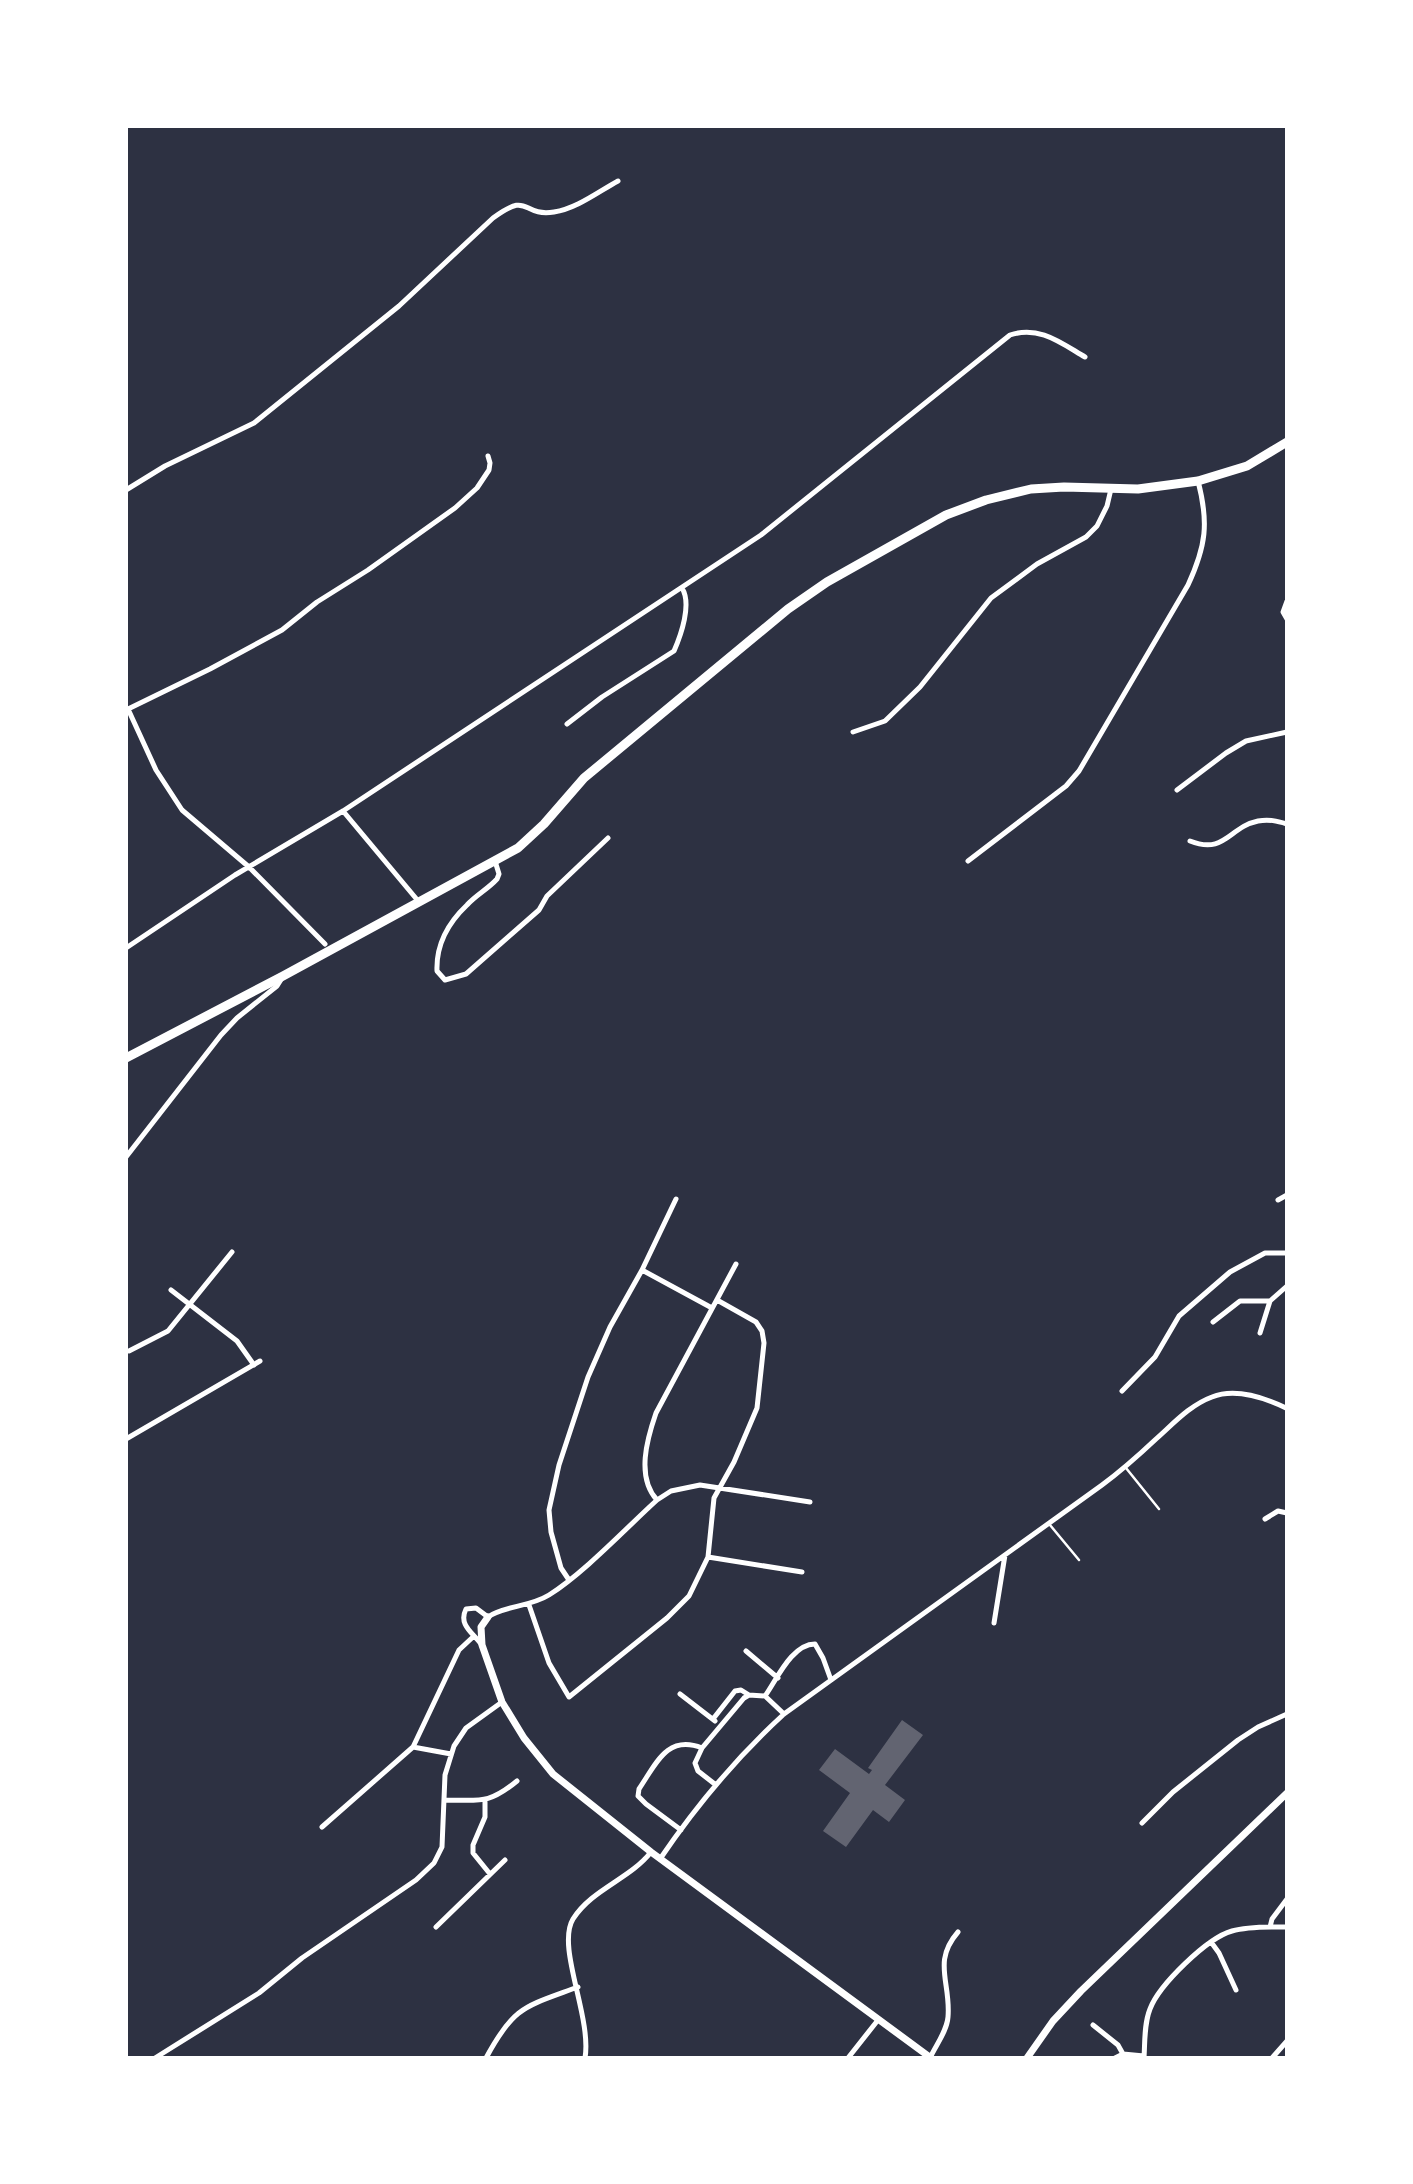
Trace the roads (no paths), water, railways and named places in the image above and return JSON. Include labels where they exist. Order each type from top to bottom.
[{"type":"main road","points":[[126,1058],[518,848],[584,778],[765,627],[827,582],[946,515],[972,504],[1031,489],[1161,488],[1198,481],[1247,466],[1287,442]]},
{"type":"street","points":[[126,490],[165,466],[254,423],[399,306],[510,206],[517,203],[544,213],[556,212],[570,208],[618,180]]},
{"type":"street","points":[[126,948],[235,875],[342,811],[761,535],[1010,335],[1033,331],[1085,358]]},
{"type":"street","points":[[325,944],[250,867],[182,810],[156,770],[127,710],[210,670],[282,630],[317,601],[368,570],[455,508],[477,488],[489,470],[488,456]]},
{"type":"street","points":[[968,861],[1066,786],[1079,771],[1198,563],[1204,543],[1206,521],[1198,481]]},
{"type":"street","points":[[853,732],[885,720],[911,695],[991,598],[1037,564],[1086,537],[1097,526],[1107,506],[1111,489]]},
{"type":"street","points":[[567,724],[674,651],[685,609],[685,594],[682,589]]},
{"type":"street","points":[[1287,601],[1283,612],[1287,618]]},
{"type":"street","points":[[1177,790],[1246,741],[1287,732]]},
{"type":"street","points":[[342,811],[419,902]]},
{"type":"street","points":[[1191,841],[1212,846],[1246,825],[1259,821],[1272,820],[1287,824]]},
{"type":"street","points":[[495,861],[499,874],[497,879],[467,905],[442,938],[437,971],[445,979],[466,974],[539,910],[547,896],[608,838]]},
{"type":"street","points":[[126,1157],[220,1035],[277,986],[283,976]]},
{"type":"street","points":[[1278,1200],[1287,1195]]},
{"type":"street","points":[[569,1580],[561,1568],[551,1532],[549,1510],[559,1465],[588,1377],[610,1327],[642,1270],[676,1199]]},
{"type":"street","points":[[129,1351],[168,1331],[232,1252]]},
{"type":"street","points":[[1122,1391],[1155,1357],[1179,1316],[1230,1272],[1265,1253],[1287,1253]]},
{"type":"street","points":[[657,1500],[647,1483],[646,1455],[656,1413],[736,1264]]},
{"type":"street","points":[[642,1270],[712,1308]]},
{"type":"street","points":[[1260,1333],[1270,1301],[1287,1286]]},
{"type":"street","points":[[171,1290],[237,1341],[254,1365]]},
{"type":"street","points":[[528,1605],[549,1663],[569,1697],[667,1618],[693,1589],[708,1557],[715,1498],[757,1408],[764,1343],[762,1331],[756,1322],[717,1300]]},
{"type":"street","points":[[1213,1322],[1240,1301],[1270,1301]]},
{"type":"street","points":[[126,1439],[260,1361]]},
{"type":"street","points":[[660,1858],[750,1745],[784,1714],[1125,1468],[1187,1412],[1214,1396],[1228,1394],[1256,1397],[1286,1408]]},
{"type":"street","points":[[810,1502],[700,1485],[671,1491],[657,1500],[549,1595],[528,1605],[494,1613],[488,1617],[481,1627],[482,1645],[502,1702],[524,1738],[553,1774],[651,1852],[931,2058],[948,2021],[943,1958],[948,1945],[958,1932]]},
{"type":"street","points":[[1265,1519],[1278,1511],[1287,1513]]},
{"type":"street","points":[[994,1623],[1004,1555]]},
{"type":"street","points":[[708,1557],[802,1572]]},
{"type":"street","points":[[482,1645],[465,1624],[464,1611],[476,1608],[488,1617]]},
{"type":"street","points":[[322,1827],[413,1747],[459,1650],[474,1636]]},
{"type":"street","points":[[765,1696],[794,1653],[811,1643],[815,1644],[823,1658],[831,1680]]},
{"type":"street","points":[[746,1651],[778,1678]]},
{"type":"street","points":[[713,1719],[735,1691],[741,1690],[748,1695],[765,1696],[784,1714]]},
{"type":"street","points":[[680,1694],[720,1725]]},
{"type":"street","points":[[716,1785],[695,1767],[695,1762],[720,1725],[748,1695]]},
{"type":"street","points":[[155,2058],[259,1993],[302,1958],[416,1880],[439,1857],[443,1839],[445,1775],[451,1754],[466,1728],[502,1702]]},
{"type":"street","points":[[1142,1823],[1173,1792],[1238,1740],[1258,1727],[1287,1714]]},
{"type":"street","points":[[681,1830],[646,1804],[638,1796],[639,1789],[669,1748],[683,1742],[702,1748]]},
{"type":"street","points":[[413,1747],[451,1754]]},
{"type":"street","points":[[444,1800],[485,1801],[498,1796],[517,1781]]},
{"type":"street","points":[[1027,2058],[1053,2021],[1081,1991],[1287,1793]]},
{"type":"street","points":[[485,1801],[485,1817],[473,1845],[473,1853],[490,1874]]},
{"type":"street","points":[[585,2058],[587,2028],[567,1936],[574,1918],[594,1897],[643,1862],[651,1852]]},
{"type":"street","points":[[436,1927],[505,1860]]},
{"type":"street","points":[[1270,1927],[1272,1919],[1287,1899]]},
{"type":"street","points":[[1115,2058],[1123,2054],[1144,2057],[1146,2028],[1156,1996],[1211,1942],[1233,1931],[1287,1927]]},
{"type":"street","points":[[1211,1942],[1236,1990]]},
{"type":"street","points":[[486,2058],[514,2014],[578,1987]]},
{"type":"street","points":[[848,2058],[878,2020]]},
{"type":"street","points":[[1093,2025],[1118,2045],[1123,2054]]},
{"type":"street","points":[[1272,2058],[1287,2041]]},
{"type":"lane","points":[[1125,1468],[1159,1509]]},
{"type":"lane","points":[[1048,1523],[1079,1559]]}]
